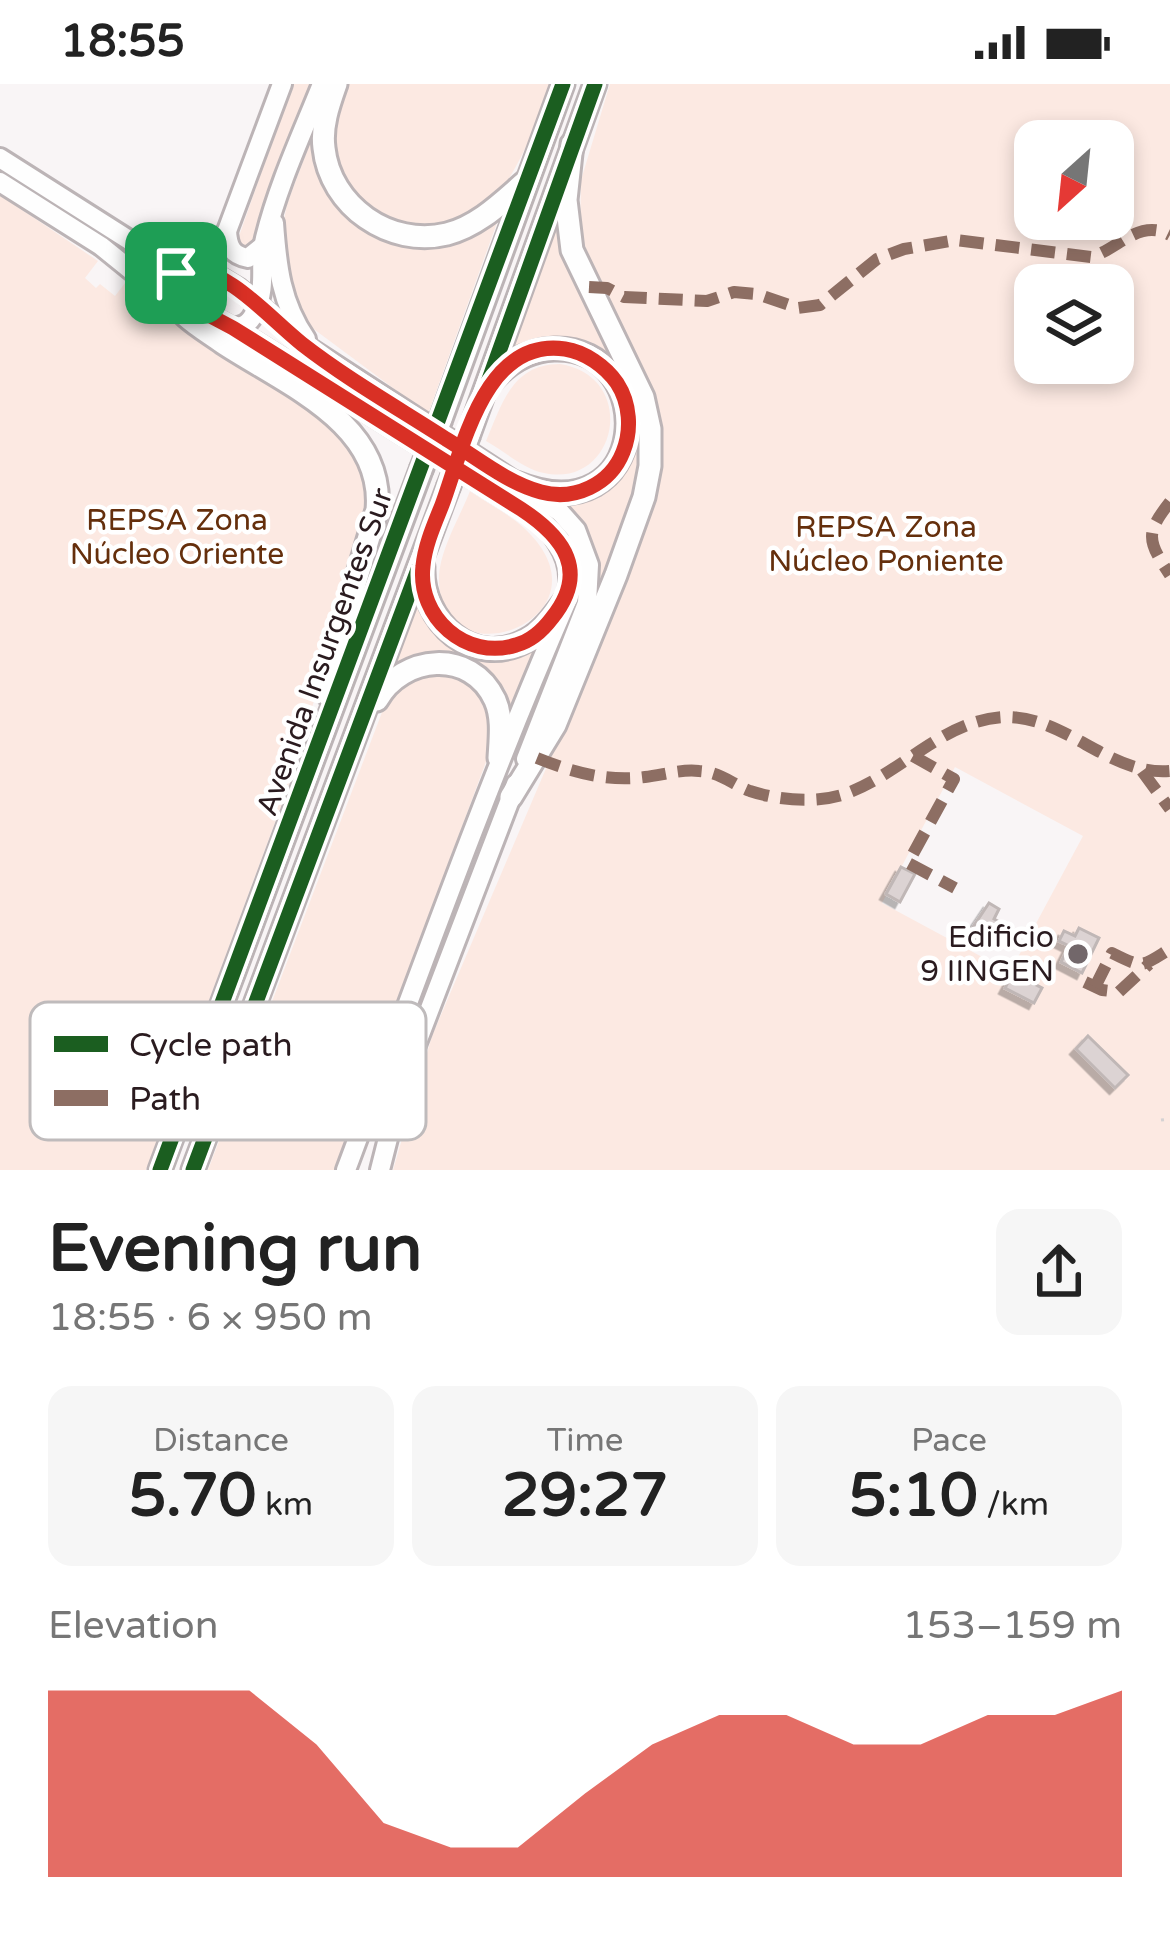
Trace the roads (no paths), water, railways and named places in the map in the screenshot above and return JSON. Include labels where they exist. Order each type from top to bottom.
[{"type":"main road","points":[[336,84],[323,140],[326,162],[350,205],[380,226],[411,236],[447,234],[481,219],[528,179]]},
{"type":"main road","name":"Avenida Insurgentes Sur","points":[[223,1002],[563,84]]},
{"type":"main road","name":"Avenida Insurgentes Sur","points":[[255,1002],[595,84]]},
{"type":"main road","points":[[511,797],[555,724],[616,575],[650,466],[650,429],[643,397],[572,250],[566,200],[572,145]]},
{"type":"main road","points":[[169,294],[188,319],[345,423],[370,459],[378,489],[377,510],[333,657],[330,715]]},
{"type":"main road","points":[[486,388],[508,364],[524,355],[566,349],[592,359],[609,373],[626,405],[628,433],[623,452],[597,484],[562,495],[516,483]]},
{"type":"main road","points":[[427,545],[422,574],[429,608],[445,629],[466,642],[500,648],[526,641],[567,598]]},
{"type":"main road","points":[[348,753],[387,685],[406,670],[431,663],[462,669],[492,694],[501,723],[499,758]]},
{"type":"main road","name":"Avenida Insurgentes Sur","points":[[160,1170],[171,1140]]},
{"type":"main road","name":"Avenida Insurgentes Sur","points":[[193,1170],[204,1140]]},
{"type":"street","points":[[169,294],[183,265],[209,253],[227,231],[282,84]]},
{"type":"street","points":[[233,328],[246,326],[265,287],[263,246],[273,208],[322,84]]},
{"type":"street","points":[[0,158],[159,259],[206,268],[331,363],[560,512],[576,530],[590,565],[587,603],[426,1021]]},
{"type":"street","points":[[0,182],[169,294],[233,328],[544,524],[564,548],[572,579],[567,598],[499,758],[410,1002]]},
{"type":"street","points":[[273,208],[285,301],[310,344],[331,363]]},
{"type":"street","points":[[227,231],[230,250],[238,256],[248,258],[263,246]]},
{"type":"street","points":[[346,1170],[357,1140]]},
{"type":"street","points":[[380,1170],[388,1140]]},
{"type":"place","name":"Edificio 9 IINGEN","points":[[1078,954]]},
{"type":"park label","name":"REPSA Zona Núcleo Oriente","points":[[177,537]]},
{"type":"park label","name":"REPSA Zona Núcleo Poniente","points":[[886,544]]}]
